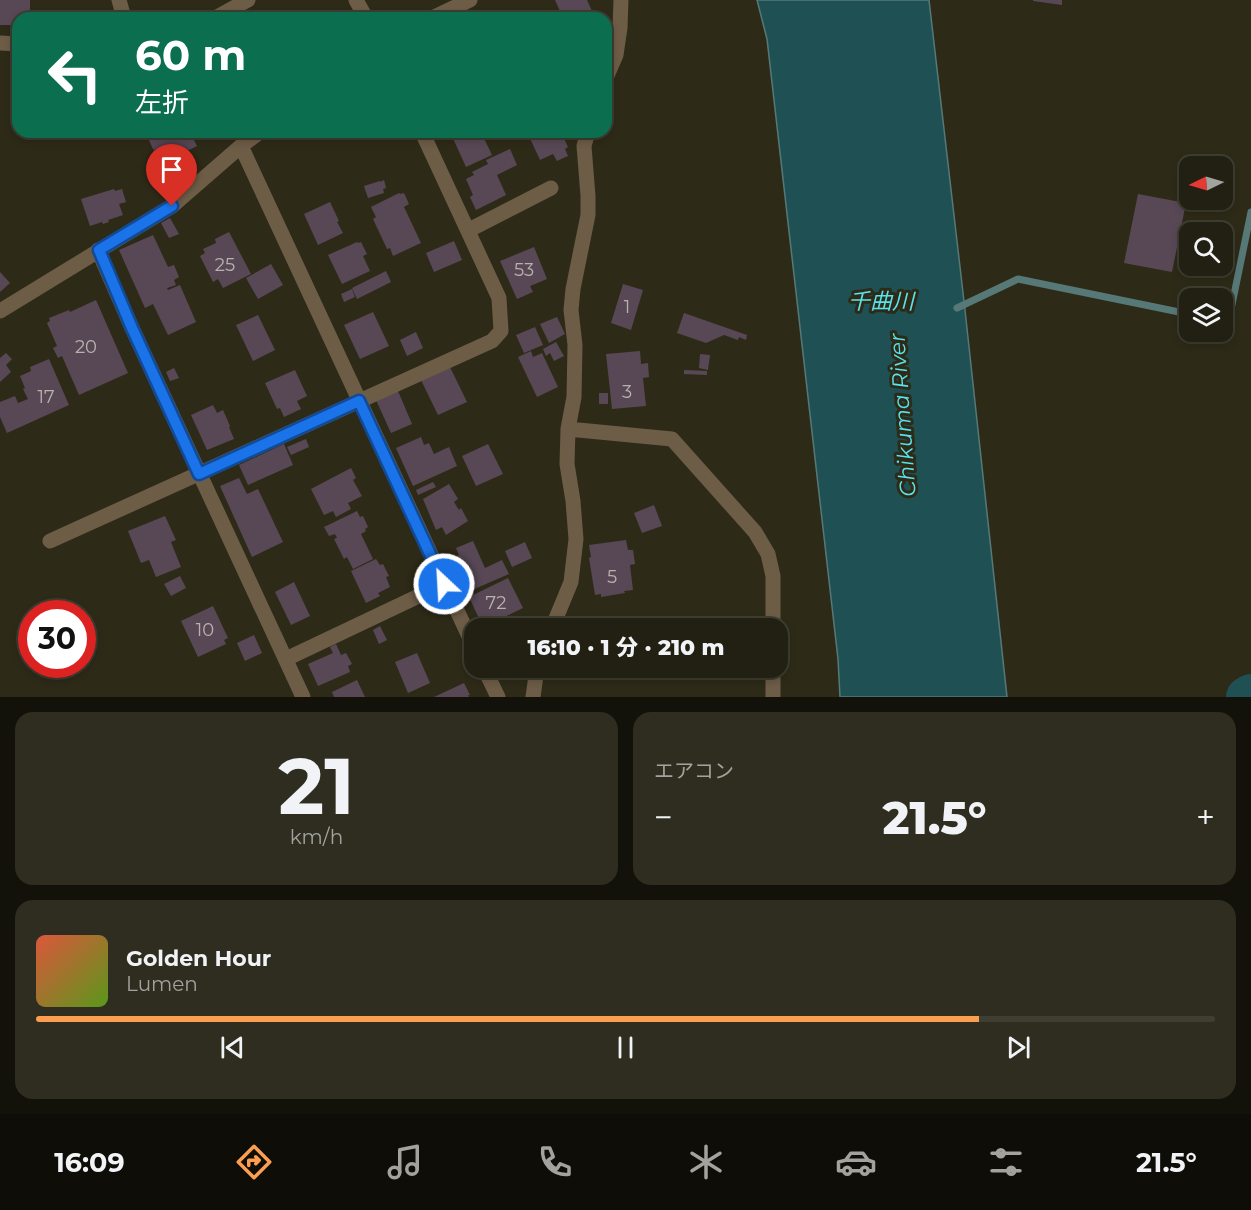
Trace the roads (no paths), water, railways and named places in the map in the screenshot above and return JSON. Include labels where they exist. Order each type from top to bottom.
[{"type":"street","points":[[226,12],[248,0]]},
{"type":"street","points":[[445,12],[470,0]]},
{"type":"street","points":[[612,64],[616,55],[620,28],[621,0]]},
{"type":"street","points":[[0,311],[172,206],[252,138]]},
{"type":"street","points":[[50,541],[492,341],[501,331],[499,298],[425,138]]},
{"type":"street","points":[[556,618],[571,582],[576,539],[567,464],[568,429],[574,397],[575,345],[571,310],[588,214],[584,146],[586,138]]},
{"type":"street","points":[[241,146],[464,626]]},
{"type":"street","points":[[469,231],[551,188]]},
{"type":"street","points":[[99,250],[132,328],[303,697]]},
{"type":"street","points":[[568,429],[672,439],[755,532],[768,554],[773,576],[773,618]]},
{"type":"street","points":[[286,659],[444,584]]},
{"type":"street","points":[[489,678],[498,697]]},
{"type":"street","points":[[532,697],[535,678]]},
{"type":"street","points":[[773,678],[773,697]]},
{"type":"water","name":"千曲川","points":[[757,0],[929,0],[1007,697],[840,697],[838,659],[767,39]]},
{"type":"waterway","points":[[1233,300],[1251,212]]},
{"type":"waterway","points":[[957,308],[1018,279],[1179,312]]},
{"type":"waterway","points":[[1246,697],[1251,694]]},
{"type":"water label","name":"Chikuma River","points":[[902,415]]}]
